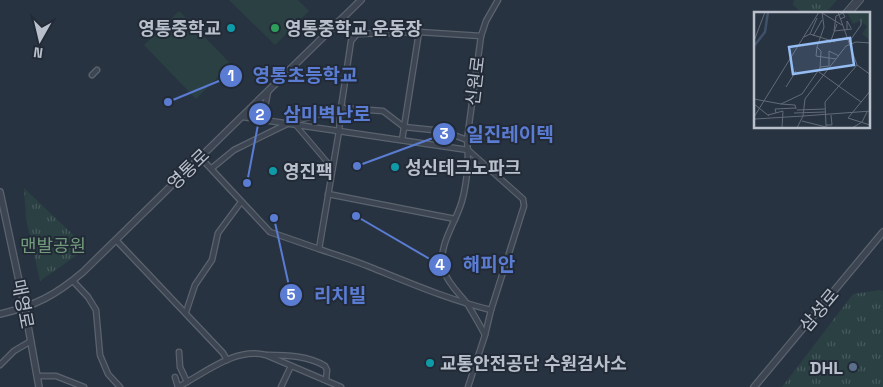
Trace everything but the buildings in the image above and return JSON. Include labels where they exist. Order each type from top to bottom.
[{"type":"street","name":"영통로","points":[[0,314],[25,309],[45,300],[73,281],[361,0]]},
{"type":"street","name":"신원로","points":[[486,335],[467,304],[447,277],[442,265],[442,253],[464,192],[468,150],[467,140],[481,36],[486,21],[498,0]]},
{"type":"street","points":[[846,12],[856,0]]},
{"type":"street","points":[[851,12],[860,0]]},
{"type":"street","points":[[319,249],[353,37],[357,34],[419,32],[481,36]]},
{"type":"street","points":[[402,140],[419,32]]},
{"type":"street","points":[[92,75],[97,70]]},
{"type":"street","points":[[267,120],[265,107],[268,92]]},
{"type":"street","points":[[212,168],[234,150],[291,123],[341,108],[383,111],[404,127],[443,131],[467,140]]},
{"type":"street","points":[[243,116],[468,150],[523,199],[524,202],[491,310],[486,335],[468,387]]},
{"type":"street","points":[[291,123],[332,170]]},
{"type":"street","points":[[200,157],[270,232],[370,267],[407,283],[467,304],[491,310]]},
{"type":"street","name":"매영로","points":[[0,192],[25,309],[39,387]]},
{"type":"street","points":[[328,194],[455,219]]},
{"type":"street","points":[[186,312],[195,286],[212,260],[218,233],[241,202]]},
{"type":"street","name":"삼성로","points":[[754,387],[883,232]]},
{"type":"street","points":[[116,240],[186,312],[223,353],[227,360]]},
{"type":"street","points":[[73,281],[88,297],[96,310],[100,355],[106,371],[120,387]]},
{"type":"street","points":[[0,365],[14,351],[31,341]]},
{"type":"street","points":[[179,352],[180,367],[187,382]]},
{"type":"street","points":[[175,377],[178,387],[227,360],[243,354],[256,353],[311,359],[325,366],[327,370],[326,380]]},
{"type":"street","points":[[266,355],[341,387]]},
{"type":"street","points":[[281,387],[291,366]]},
{"type":"street","points":[[37,376],[56,376],[84,387]]},
{"type":"green space","name":"영통중학교 운동장","points":[[229,0],[298,0],[309,11],[275,45]]},
{"type":"green space","points":[[794,0],[837,0],[827,12],[801,12],[793,5]]},
{"type":"green space","points":[[179,11],[231,64],[196,99],[144,45]]},
{"type":"green space","name":"맨발공원","points":[[24,188],[87,248],[40,281],[26,219]]},
{"type":"green space","points":[[883,291],[883,387],[782,387],[853,294]]},
{"type":"place","name":"영통중학교","points":[[231,28]]},
{"type":"place","name":"영통중학교 운동장","points":[[275,28]]},
{"type":"place","name":"영통초등학교","points":[[168,102]]},
{"type":"place","name":"일진레이텍","points":[[357,166]]},
{"type":"place","name":"성신테크노파크","points":[[395,167]]},
{"type":"place","name":"영진팩","points":[[273,171]]},
{"type":"place","name":"삼미벽난로","points":[[247,183]]},
{"type":"place","name":"해피안","points":[[356,216]]},
{"type":"place","name":"리치빌","points":[[274,218]]},
{"type":"place","name":"교통안전공단 수원검사소","points":[[430,363]]},
{"type":"place","name":"DHL","points":[[853,367]]}]
